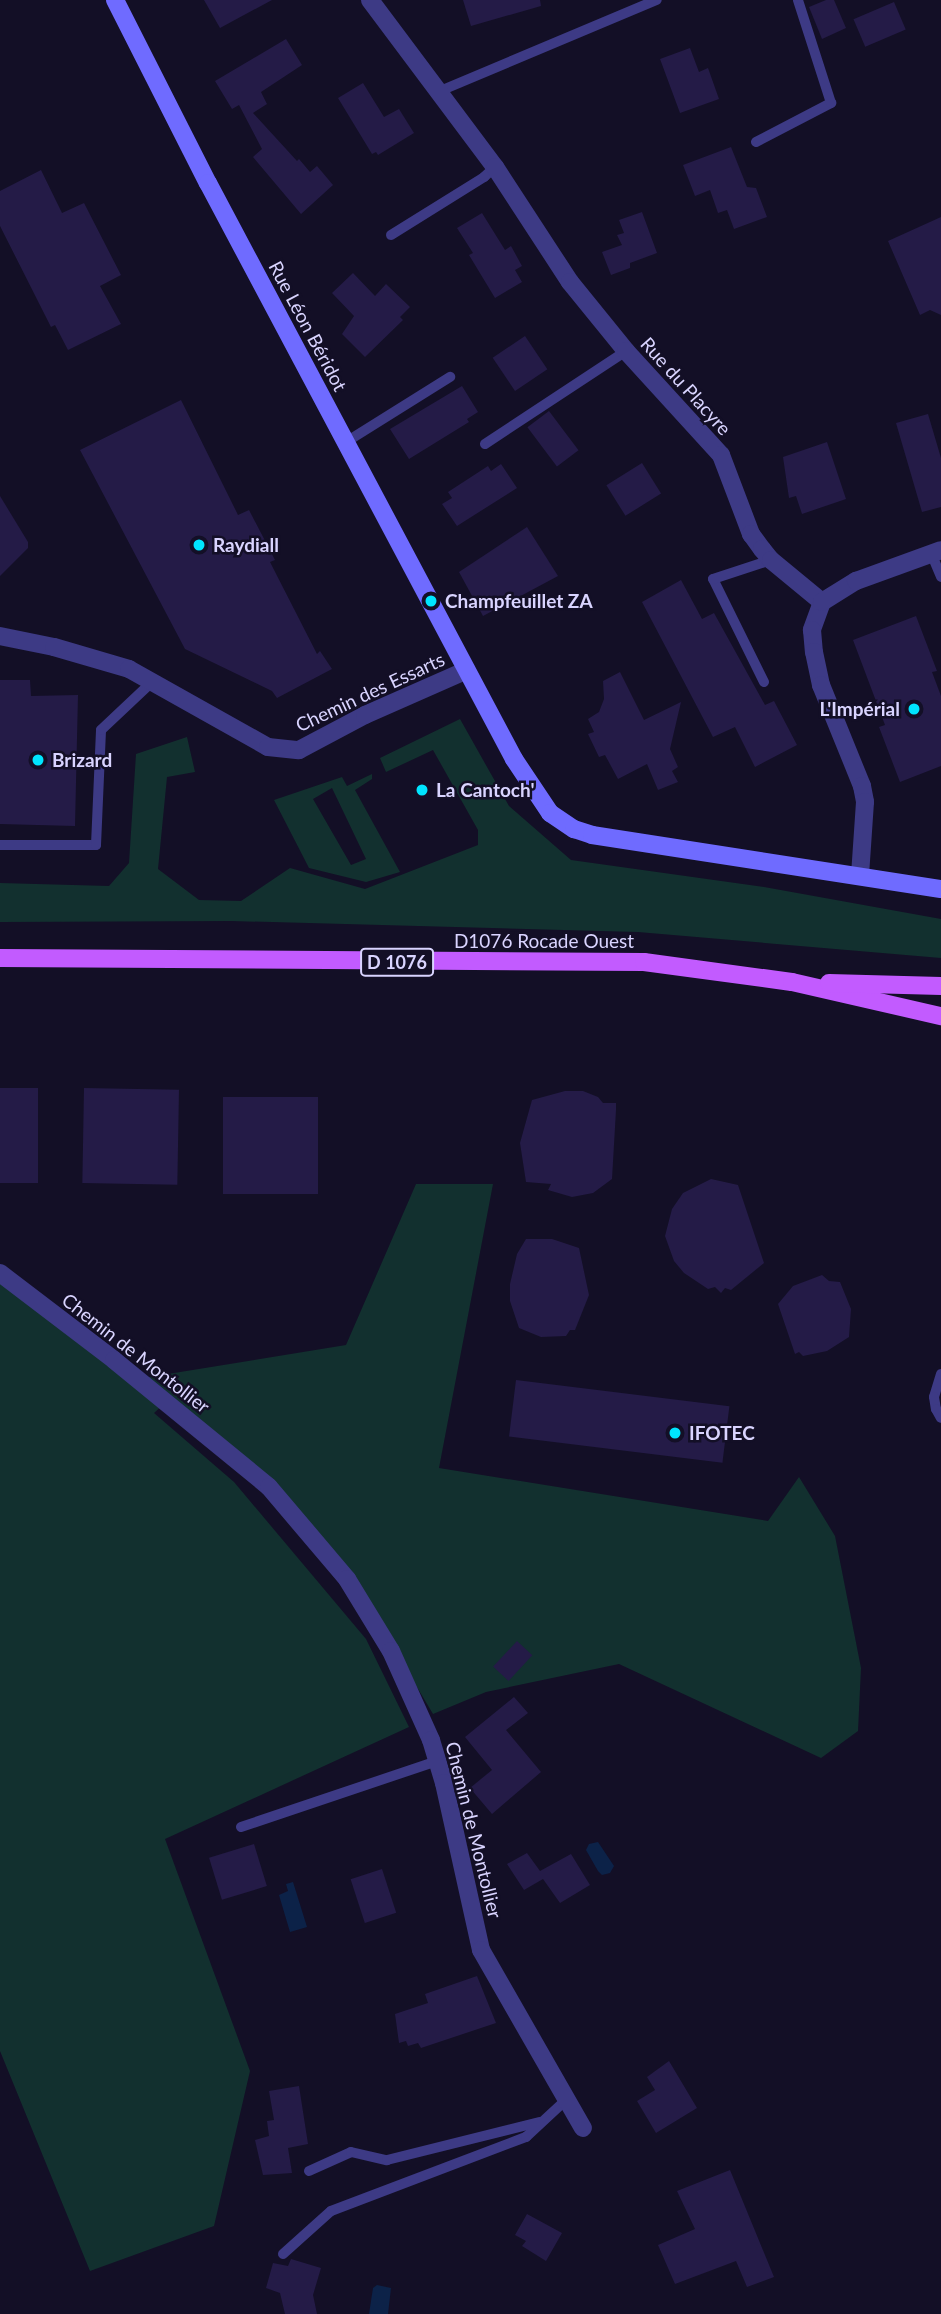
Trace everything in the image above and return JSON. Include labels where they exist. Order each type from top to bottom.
[{"type":"main road","name":"D1076 Rocade Ouest","points":[[0,958],[644,962],[792,982]]},
{"type":"main road","name":"D 1076","points":[[792,982],[941,986]]},
{"type":"main road","name":"D 1076","points":[[792,982],[941,1016]]},
{"type":"street","name":"Rue Léon Béridot","points":[[115,0],[467,670]]},
{"type":"street","name":"Rue du Placyre","points":[[370,0],[495,167],[570,282],[626,351],[721,455],[751,534],[771,561],[822,602]]},
{"type":"street","points":[[860,876],[865,802],[862,786],[821,685],[812,630],[822,602],[856,581],[936,552]]},
{"type":"street","name":"Chemin des Essarts","points":[[0,636],[54,647],[129,669],[268,747],[299,750],[365,715],[467,670],[536,793],[550,813],[574,829],[592,835],[694,852],[941,890]]},
{"type":"street","name":"Chemin de Montollier","points":[[0,1273],[114,1360],[269,1487],[346,1579],[391,1651],[437,1761],[481,1950],[583,2128]]},
{"type":"lane","points":[[440,91],[657,0]]},
{"type":"lane","points":[[756,142],[831,103],[798,0]]},
{"type":"lane","points":[[391,235],[484,177],[495,167]]},
{"type":"lane","points":[[485,444],[626,351]]},
{"type":"lane","points":[[346,442],[450,377]]},
{"type":"lane","points":[[936,552],[941,577]]},
{"type":"lane","points":[[764,682],[713,579],[771,561]]},
{"type":"lane","points":[[0,845],[96,845],[101,730],[152,682]]},
{"type":"lane","points":[[941,1374],[934,1397],[941,1418]]},
{"type":"lane","points":[[241,1827],[437,1761]]},
{"type":"lane","points":[[283,2254],[331,2211],[526,2137],[567,2099]]},
{"type":"lane","points":[[309,2171],[351,2151],[387,2160],[542,2121]]},
{"type":"green space","points":[[460,719],[509,806],[571,860],[764,887],[941,919],[941,958],[638,932],[231,921],[0,922],[0,883],[109,886],[129,863],[136,754],[187,737],[195,772],[167,777],[158,869],[199,900],[241,901],[290,868],[365,889],[478,845],[478,830],[433,750],[386,772],[380,758]]},
{"type":"green space","points":[[372,774],[372,779],[355,790],[400,872],[366,882],[309,868],[274,800],[342,777],[347,786]],"holes":[[[332,788],[366,859],[351,865],[313,799]]]},
{"type":"green space","points":[[416,1184],[493,1184],[439,1468],[768,1521],[799,1477],[835,1536],[861,1668],[858,1731],[821,1758],[619,1664],[486,1692],[433,1714],[339,1556],[165,1403],[154,1413],[234,1482],[366,1639],[409,1727],[165,1839],[250,2071],[214,2226],[90,2271],[0,2051],[0,1275],[137,1379],[346,1345]]},
{"type":"water","points":[[598,1842],[614,1866],[610,1873],[602,1875],[586,1850],[589,1844]]},
{"type":"water","points":[[293,1882],[307,1927],[290,1932],[279,1895],[288,1891],[286,1884]]},
{"type":"water","points":[[377,2285],[391,2288],[388,2314],[369,2314],[373,2288]]},
{"type":"building","points":[[204,0],[272,0],[220,28]]},
{"type":"building","points":[[463,0],[540,0],[541,6],[471,26]]},
{"type":"building","points":[[826,0],[834,0],[846,28],[822,39],[809,7]]},
{"type":"building","points":[[894,2],[906,30],[865,47],[853,19]]},
{"type":"building","points":[[286,39],[302,65],[261,92],[267,104],[253,113],[297,161],[299,159],[310,172],[317,166],[333,185],[301,214],[253,157],[262,149],[239,105],[232,109],[215,81]]},
{"type":"building","points":[[690,48],[699,72],[708,68],[719,99],[680,113],[660,59]]},
{"type":"building","points":[[363,83],[384,117],[399,109],[414,133],[378,155],[376,152],[372,154],[338,98]]},
{"type":"building","points":[[731,147],[747,187],[756,188],[767,217],[734,229],[727,210],[718,213],[710,190],[695,196],[683,165]]},
{"type":"building","points":[[41,170],[62,213],[84,203],[121,275],[100,286],[121,324],[68,350],[55,325],[51,327],[0,226],[0,191]]},
{"type":"building","points":[[642,212],[657,253],[630,263],[630,268],[611,275],[602,252],[622,245],[617,235],[624,233],[619,220]]},
{"type":"building","points":[[482,213],[505,250],[511,246],[522,266],[515,270],[522,282],[495,298],[469,255],[473,253],[457,228]]},
{"type":"building","points":[[941,217],[941,315],[930,310],[920,315],[888,241]]},
{"type":"building","points":[[353,273],[375,296],[386,284],[410,307],[400,317],[403,320],[365,357],[342,334],[354,316],[332,293]]},
{"type":"building","points":[[525,336],[547,369],[515,391],[493,358]]},
{"type":"building","points":[[462,386],[478,412],[467,419],[469,422],[409,459],[390,429]]},
{"type":"building","name":"Raydiall","points":[[181,400],[238,515],[249,510],[275,560],[270,562],[317,654],[320,651],[332,669],[277,698],[272,691],[185,649],[80,450]]},
{"type":"building","points":[[549,411],[578,450],[557,466],[527,427]]},
{"type":"building","points":[[928,414],[941,458],[941,507],[922,512],[896,423]]},
{"type":"building","points":[[827,442],[846,499],[802,514],[796,496],[789,498],[783,457]]},
{"type":"building","points":[[642,463],[661,494],[625,516],[606,485]]},
{"type":"building","points":[[501,464],[517,488],[457,526],[442,504],[452,498],[448,492],[488,466],[491,471]]},
{"type":"building","points":[[0,496],[28,542],[28,548],[0,576]]},
{"type":"building","points":[[527,527],[558,576],[483,616],[459,572]]},
{"type":"building","points":[[681,580],[702,619],[714,613],[765,705],[774,701],[797,745],[755,767],[735,727],[713,737],[642,602]]},
{"type":"building","name":"L'Impérial","points":[[916,616],[937,671],[932,672],[941,696],[941,766],[900,782],[879,727],[885,725],[853,640]]},
{"type":"building","points":[[620,672],[644,720],[681,702],[670,749],[678,767],[672,771],[678,782],[658,790],[647,764],[618,779],[605,755],[599,757],[588,734],[594,732],[588,719],[599,712],[604,699],[603,681]]},
{"type":"building","name":"Brizard","points":[[0,680],[30,680],[31,696],[78,695],[75,826],[0,824]]},
{"type":"building","points":[[0,1088],[38,1088],[38,1183],[0,1183]]},
{"type":"building","points":[[84,1088],[179,1090],[177,1185],[82,1183]]},
{"type":"building","points":[[565,1091],[583,1091],[598,1097],[603,1103],[616,1103],[612,1179],[593,1193],[572,1197],[548,1190],[551,1184],[526,1182],[520,1143],[532,1100]]},
{"type":"building","points":[[223,1097],[318,1097],[318,1194],[223,1194]]},
{"type":"building","points":[[711,1179],[738,1185],[764,1263],[731,1290],[725,1288],[721,1293],[715,1287],[708,1289],[684,1273],[674,1261],[665,1236],[672,1209],[683,1193]]},
{"type":"building","points":[[526,1239],[552,1239],[579,1248],[589,1295],[575,1330],[570,1330],[566,1336],[541,1337],[519,1328],[510,1301],[510,1284],[517,1254]]},
{"type":"building","points":[[822,1275],[829,1281],[840,1282],[851,1309],[849,1337],[827,1351],[803,1356],[799,1352],[795,1354],[778,1304],[793,1286]]},
{"type":"building","points":[[516,1380],[729,1406],[722,1463],[509,1437]]},
{"type":"building","points":[[517,1641],[532,1655],[508,1681],[493,1667]]},
{"type":"building","points":[[514,1697],[528,1713],[506,1730],[541,1772],[492,1814],[470,1788],[492,1770],[465,1737]]},
{"type":"building","points":[[254,1844],[267,1886],[222,1900],[209,1858]]},
{"type":"building","points":[[527,1853],[540,1871],[571,1854],[590,1885],[560,1903],[543,1879],[524,1890],[507,1864]]},
{"type":"building","points":[[382,1869],[396,1913],[365,1923],[351,1879]]},
{"type":"building","points":[[477,1976],[496,2023],[421,2048],[418,2043],[408,2046],[406,2041],[399,2043],[395,2014],[428,2003],[425,1994]]},
{"type":"building","points":[[669,2061],[697,2108],[656,2133],[637,2101],[655,2090],[647,2077]]},
{"type":"building","points":[[299,2086],[308,2144],[288,2148],[292,2173],[263,2175],[255,2140],[269,2136],[267,2121],[274,2120],[269,2091]]},
{"type":"building","points":[[730,2170],[774,2277],[747,2287],[736,2261],[675,2284],[658,2245],[695,2229],[677,2191]]},
{"type":"building","points":[[527,2214],[562,2233],[546,2261],[522,2246],[526,2241],[515,2235]]},
{"type":"building","points":[[291,2259],[321,2268],[313,2295],[317,2314],[285,2314],[280,2293],[266,2288],[273,2263],[288,2266]]},
{"type":"place","name":"Raydiall","points":[[199,545]]},
{"type":"place","name":"Champfeuillet ZA","points":[[431,601]]},
{"type":"place","name":"L'Impérial","points":[[914,709]]},
{"type":"place","name":"Brizard","points":[[38,760]]},
{"type":"place","name":"La Cantoch'","points":[[422,790]]},
{"type":"place","name":"IFOTEC","points":[[675,1433]]}]
